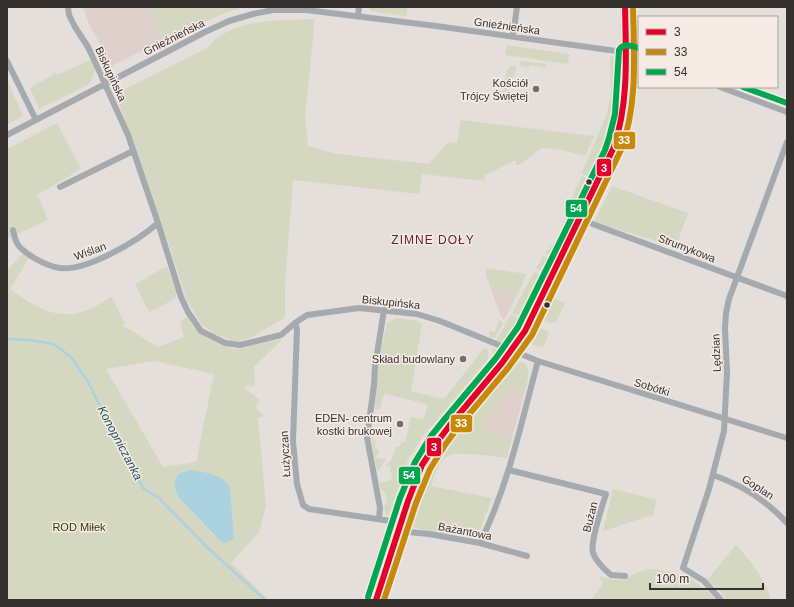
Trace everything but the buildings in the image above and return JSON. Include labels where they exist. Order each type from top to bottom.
[{"type":"main road","points":[[376,600],[414,482],[429,454],[448,428],[512,352],[530,321],[612,153],[620,132],[625,102],[625,7]]},
{"type":"street","name":"Biskupińska","points":[[68,7],[69,15],[88,48],[128,135],[181,297],[188,312],[201,331],[224,343],[240,345],[281,335],[307,315],[359,308],[422,314],[512,352]]},
{"type":"street","points":[[358,16],[359,7]]},
{"type":"street","points":[[513,36],[517,7]]},
{"type":"street","name":"Gnieźnieńska","points":[[7,135],[205,32],[241,17],[273,10],[293,10],[358,16],[513,36],[638,56]]},
{"type":"street","points":[[7,61],[36,120]]},
{"type":"street","points":[[723,88],[787,112]]},
{"type":"street","name":"Lędzian","points":[[721,600],[704,581],[683,568],[713,476],[724,431],[727,372],[725,328],[729,300],[787,142]]},
{"type":"street","points":[[60,186],[133,151]]},
{"type":"street","name":"Strumykowa","points":[[579,219],[672,252],[736,278],[787,296]]},
{"type":"street","name":"Wiślan","points":[[13,230],[18,247],[39,261],[60,268],[76,267],[123,248],[147,233],[158,223]]},
{"type":"street","points":[[379,519],[380,508],[367,437],[367,429],[384,310]]},
{"type":"street","name":"Łużyczan","points":[[295,323],[297,329],[293,441],[297,484],[301,501],[305,507],[309,509],[379,519],[399,528]]},
{"type":"street","name":"Sobótki","points":[[512,352],[725,420],[787,438]]},
{"type":"street","points":[[480,543],[509,470],[538,361]]},
{"type":"street","name":"Bużan","points":[[509,470],[606,494],[593,543],[594,554],[595,558],[611,575],[625,576]]},
{"type":"street","name":"Goplan","points":[[713,476],[739,486],[758,497],[787,523]]},
{"type":"street","name":"Bażantowa","points":[[399,528],[480,543],[527,556]]},
{"type":"shaded area","points":[[83,7],[147,7],[164,39],[112,66],[88,22]]},
{"type":"shaded area","points":[[490,287],[518,293],[504,320],[501,317]]},
{"type":"shaded area","points":[[512,386],[525,391],[512,438],[478,430]]},
{"type":"green space","points":[[147,7],[245,7],[230,11],[164,39]]},
{"type":"green space","points":[[368,7],[408,7],[406,16],[371,11]]},
{"type":"green space","points":[[315,19],[305,118],[308,146],[338,154],[429,164],[448,142],[457,143],[461,120],[594,136],[585,156],[556,149],[542,148],[519,165],[516,165],[516,160],[485,175],[484,181],[422,174],[419,194],[293,180],[285,286],[285,318],[250,338],[236,342],[215,334],[201,324],[186,298],[119,103],[121,91],[207,48],[217,38],[229,31],[257,23]]},
{"type":"green space","points":[[507,45],[569,54],[568,64],[505,55]]},
{"type":"green space","points":[[610,56],[618,58],[622,64],[619,120],[609,149],[589,177],[582,172],[607,114],[611,93]]},
{"type":"green space","points":[[90,60],[95,70],[90,84],[39,109],[30,88],[56,73],[57,75]]},
{"type":"green space","points":[[521,61],[546,64],[546,68],[530,65],[529,68],[520,66]]},
{"type":"green space","points":[[634,62],[636,65],[637,106],[631,134],[625,129],[631,65]]},
{"type":"green space","points":[[511,66],[516,66],[515,75],[507,82],[505,81],[507,70]]},
{"type":"green space","points":[[7,79],[23,116],[7,125]]},
{"type":"green space","points":[[504,86],[507,86],[508,91],[512,94],[510,104],[504,99]]},
{"type":"green space","points":[[57,123],[81,169],[37,195],[48,220],[7,239],[7,149]]},
{"type":"green space","points":[[582,176],[586,178],[578,209],[580,210],[567,234],[560,233],[574,193]]},
{"type":"green space","points":[[612,186],[688,213],[676,247],[594,222]]},
{"type":"green space","points":[[559,238],[563,243],[558,252],[552,255],[545,253]]},
{"type":"green space","name":"ROD Miłek","points":[[22,254],[29,258],[10,289],[27,301],[56,313],[77,313],[94,307],[112,297],[125,324],[122,325],[158,347],[184,337],[180,322],[187,317],[196,330],[205,337],[218,344],[235,349],[283,339],[254,367],[255,386],[243,387],[260,400],[256,405],[257,410],[264,416],[258,418],[266,505],[259,532],[231,563],[269,600],[7,600],[7,270]],"holes":[[[154,361],[214,374],[196,462],[163,467],[106,369]],[[198,471],[220,478],[230,488],[234,535],[215,537],[179,498],[176,491]]]},
{"type":"green space","points":[[543,256],[552,262],[548,273],[536,268]]},
{"type":"green space","points":[[167,266],[176,290],[176,297],[149,312],[135,284]]},
{"type":"green space","points":[[486,268],[527,274],[518,293],[490,287],[486,276]]},
{"type":"green space","points":[[534,272],[547,277],[528,316],[524,317],[512,313]]},
{"type":"green space","points":[[551,297],[565,303],[556,322],[550,323],[539,318]]},
{"type":"green space","points":[[511,315],[526,321],[512,341],[503,343],[496,340]]},
{"type":"green space","points":[[396,318],[418,321],[422,324],[411,391],[444,399],[484,348],[488,349],[488,359],[423,436],[408,460],[389,515],[386,515],[384,506],[387,502],[385,492],[381,490],[380,483],[392,480],[390,465],[386,466],[393,457],[396,447],[400,447],[401,442],[405,442],[411,417],[424,419],[428,404],[384,394],[380,409],[374,409],[378,362],[387,323]]},
{"type":"green space","points":[[499,319],[503,323],[495,338],[489,337],[489,331],[495,332]]},
{"type":"green space","points":[[536,327],[548,331],[549,334],[543,347],[526,343]]},
{"type":"green space","points":[[493,348],[498,352],[499,359],[426,450],[416,467],[398,516],[394,516],[413,464],[422,450],[493,362]]},
{"type":"green space","points":[[517,361],[525,363],[527,366],[528,377],[525,391],[512,386],[479,430],[512,438],[507,458],[465,454],[450,455],[440,464],[431,486],[492,498],[480,530],[474,536],[431,532],[405,525],[421,483],[434,459],[509,364]]},
{"type":"green space","points":[[371,436],[376,442],[375,448],[379,450],[376,458],[386,459],[379,470],[377,470]]},
{"type":"green space","points":[[613,489],[657,500],[653,515],[603,531]]},
{"type":"green space","points":[[736,545],[757,571],[771,600],[727,600],[720,591],[707,580]]},
{"type":"green space","points":[[649,569],[667,571],[695,582],[716,600],[591,600],[603,583],[599,576],[615,580],[624,580],[637,572]]},
{"type":"water","points":[[190,470],[213,474],[227,483],[230,488],[234,536],[230,541],[222,543],[179,498],[175,486],[176,477],[178,474]]},
{"type":"waterway","name":"Konopniczanka","points":[[7,339],[29,340],[54,344],[72,358],[88,382],[134,473],[144,489],[159,498],[207,547],[265,600]]},
{"type":"transit line","name":"3","points":[[376,600],[408,501],[422,465],[450,425],[502,363],[525,331],[614,147],[619,130],[626,78],[625,7]]},
{"type":"transit line","name":"33","points":[[384,600],[416,503],[430,469],[456,430],[508,368],[532,335],[621,150],[633,97],[633,7]]},
{"type":"transit line","name":"54","points":[[368,597],[400,498],[415,462],[431,436],[496,358],[518,327],[605,150],[615,114],[619,50],[625,45],[638,48]]},
{"type":"transit line","name":"54","points":[[746,88],[787,103]]},
{"type":"place","name":"Kościół Trójcy Świętej","points":[[536,89]]},
{"type":"place","name":"Skład budowlany","points":[[463,359]]},
{"type":"place","name":"EDEN- centrum kostki brukowej","points":[[400,424]]},
{"type":"district","name":"ZIMNE DOŁY","points":[[433,240]]}]
